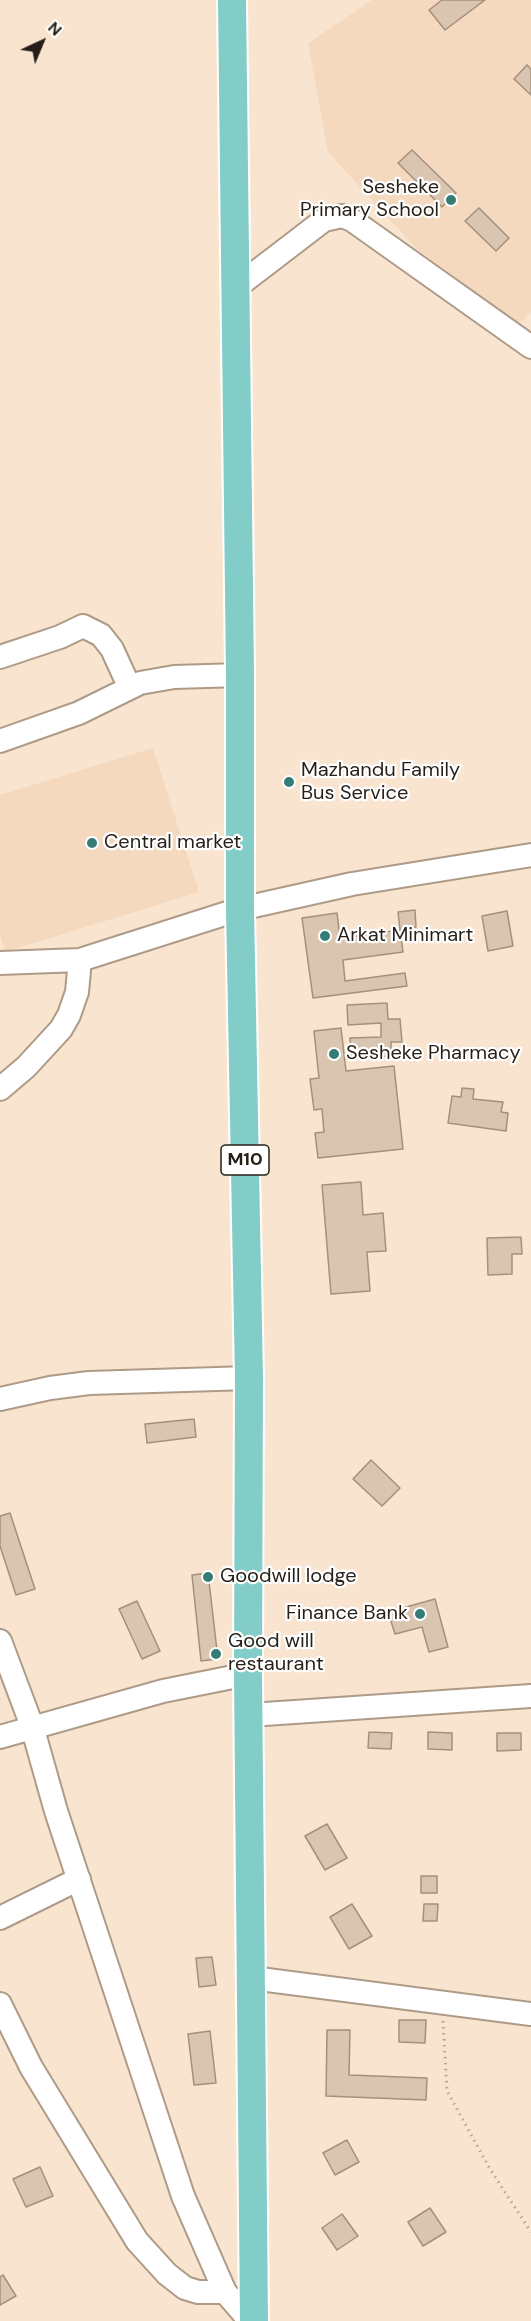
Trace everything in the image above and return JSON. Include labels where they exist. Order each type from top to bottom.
[{"type":"main road","name":"M10","points":[[232,0],[240,675],[240,909],[249,1378],[248,1674],[252,1978],[252,2321]]},
{"type":"street","points":[[234,289],[324,220],[342,216],[352,220],[531,347]]},
{"type":"street","points":[[0,657],[60,637],[83,626],[101,634],[112,648],[129,686]]},
{"type":"street","points":[[0,741],[79,714],[129,686],[174,677],[240,675]]},
{"type":"street","points":[[0,963],[80,960],[240,909],[352,884],[531,855]]},
{"type":"street","points":[[0,1089],[26,1067],[61,1029],[69,1016],[77,992],[80,960]]},
{"type":"street","points":[[0,1399],[50,1388],[89,1383],[249,1378]]},
{"type":"street","points":[[0,1641],[32,1726],[79,1879],[183,2196],[225,2292],[252,2321]]},
{"type":"street","points":[[0,1737],[32,1726],[163,1691],[248,1674]]},
{"type":"street","points":[[250,1715],[531,1696]]},
{"type":"street","points":[[0,1918],[79,1879]]},
{"type":"street","points":[[252,1978],[531,2014]]},
{"type":"street","points":[[0,2004],[31,2067],[136,2241],[167,2274],[185,2288],[198,2292],[225,2292]]},
{"type":"path","points":[[442,2004],[447,2091],[490,2169],[531,2232]]},
{"type":"shaded area","name":"Sesheke Primary School","points":[[372,0],[531,0],[531,312],[519,324],[416,248],[328,152],[308,43]]},
{"type":"shaded area","name":"Central market","points":[[153,748],[199,892],[5,952],[0,934],[0,795]]},
{"type":"building","points":[[442,0],[485,0],[445,30],[429,10]]},
{"type":"building","points":[[527,65],[531,69],[531,95],[514,79]]},
{"type":"building","points":[[412,150],[456,193],[442,207],[398,163]]},
{"type":"building","points":[[479,208],[509,238],[496,251],[465,221]]},
{"type":"building","points":[[415,910],[416,927],[400,930],[398,912]]},
{"type":"building","points":[[507,911],[513,946],[488,951],[482,916]]},
{"type":"building","points":[[337,913],[340,938],[400,930],[403,952],[343,960],[345,981],[405,973],[407,986],[313,998],[302,918]]},
{"type":"building","points":[[387,1003],[388,1019],[400,1019],[402,1042],[391,1042],[391,1056],[351,1058],[350,1038],[381,1037],[381,1023],[348,1025],[347,1005]]},
{"type":"building","points":[[341,1028],[346,1071],[394,1066],[403,1149],[318,1158],[315,1133],[324,1132],[322,1109],[314,1110],[310,1079],[319,1078],[314,1031]]},
{"type":"building","points":[[462,1088],[474,1089],[473,1099],[503,1102],[501,1112],[508,1113],[506,1131],[448,1123],[452,1096],[461,1097]]},
{"type":"building","points":[[361,1182],[363,1215],[383,1213],[386,1251],[367,1252],[370,1291],[331,1294],[322,1185]]},
{"type":"building","points":[[521,1237],[522,1254],[512,1254],[512,1274],[488,1275],[487,1238]]},
{"type":"building","points":[[194,1419],[196,1437],[147,1443],[145,1424]]},
{"type":"building","points":[[371,1460],[400,1488],[382,1506],[353,1479]]},
{"type":"building","points":[[10,1513],[35,1589],[16,1595],[0,1546],[0,1516]]},
{"type":"building","points":[[208,1573],[218,1659],[201,1661],[192,1575]]},
{"type":"building","points":[[435,1599],[448,1647],[429,1652],[422,1627],[395,1634],[388,1612]]},
{"type":"building","points":[[137,1601],[160,1651],[142,1659],[119,1609]]},
{"type":"building","points":[[369,1732],[392,1733],[391,1749],[368,1748]]},
{"type":"building","points":[[428,1732],[452,1733],[452,1750],[428,1749]]},
{"type":"building","points":[[497,1733],[521,1733],[521,1750],[497,1751]]},
{"type":"building","points":[[327,1824],[347,1858],[325,1870],[305,1836]]},
{"type":"building","points":[[421,1876],[437,1876],[437,1893],[421,1893]]},
{"type":"building","points":[[352,1904],[372,1936],[349,1949],[330,1917]]},
{"type":"building","points":[[424,1904],[438,1904],[437,1921],[423,1921]]},
{"type":"building","points":[[212,1957],[216,1985],[199,1987],[196,1958]]},
{"type":"building","points":[[399,2020],[426,2020],[425,2043],[399,2042]]},
{"type":"building","points":[[327,2030],[350,2030],[349,2075],[427,2078],[426,2100],[326,2096]]},
{"type":"building","points":[[210,2031],[216,2083],[194,2085],[188,2034]]},
{"type":"building","points":[[347,2140],[359,2162],[335,2175],[323,2153]]},
{"type":"building","points":[[40,2167],[53,2196],[26,2207],[13,2179]]},
{"type":"building","points":[[430,2208],[446,2232],[423,2246],[408,2222]]},
{"type":"building","points":[[342,2214],[358,2236],[337,2250],[322,2228]]},
{"type":"building","points":[[3,2275],[16,2296],[0,2305],[0,2277]]},
{"type":"place","name":"Sesheke Primary School","points":[[451,200]]},
{"type":"place","name":"Mazhandu Family Bus Service","points":[[289,782]]},
{"type":"place","name":"Central market","points":[[92,843]]},
{"type":"place","name":"Arkat Minimart","points":[[325,936]]},
{"type":"place","name":"Sesheke Pharmacy","points":[[334,1054]]},
{"type":"place","name":"Goodwill lodge","points":[[208,1577]]},
{"type":"place","name":"Finance Bank","points":[[420,1614]]},
{"type":"place","name":"Good will restaurant","points":[[216,1654]]}]
